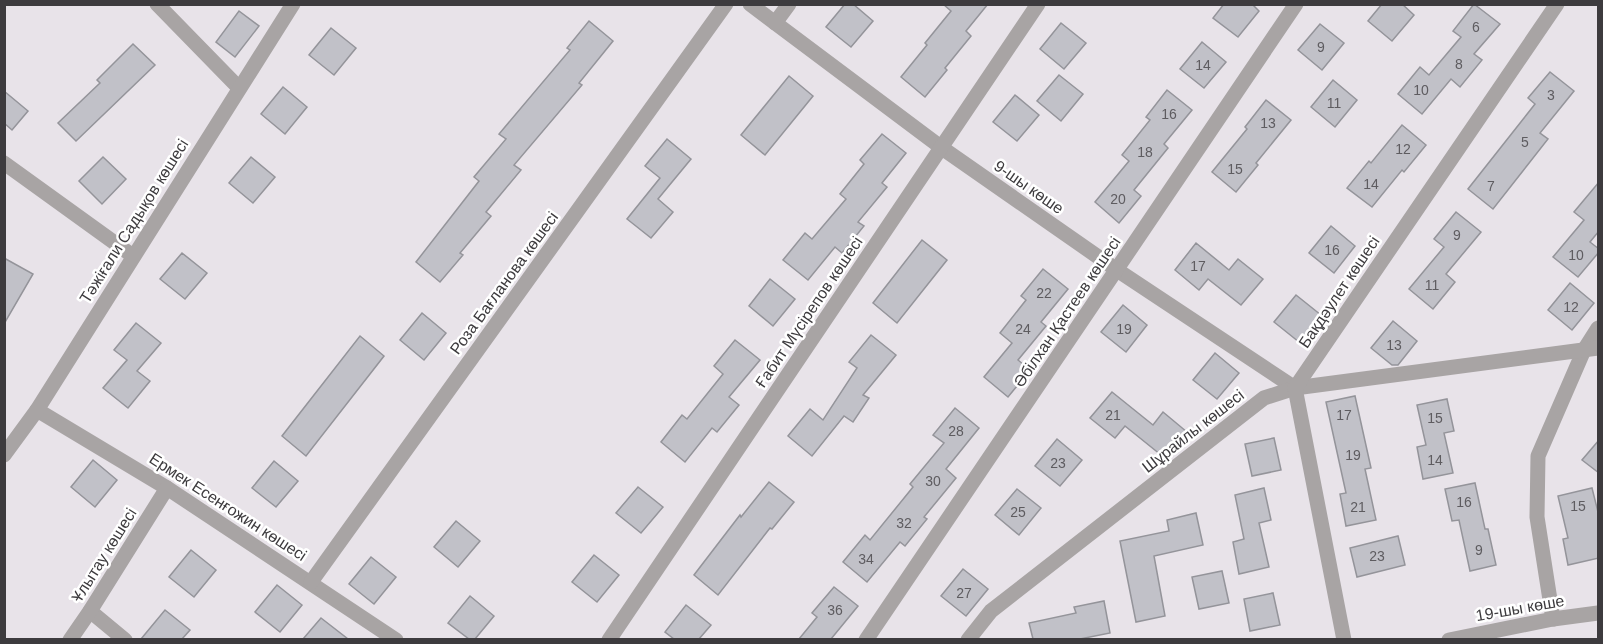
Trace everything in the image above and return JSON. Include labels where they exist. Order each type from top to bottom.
[{"type":"street","points":[[157,4],[239,88]]},
{"type":"street","name":"Тәжіғали Садықов көшесі","points":[[4,455],[10,435],[37,410],[293,4]]},
{"type":"street","name":"Роза Бағланова көшесi","points":[[311,582],[726,4]]},
{"type":"street","name":"9-шы көше","points":[[750,4],[942,148],[1117,270],[1295,388]]},
{"type":"street","points":[[775,23],[789,4]]},
{"type":"street","name":"Ғабит Мүсірепов көшесi","points":[[609,639],[1038,4]]},
{"type":"street","name":"Әбілхан Қастеев көшесi","points":[[866,639],[1296,4]]},
{"type":"street","name":"Бақдәулет көшесi","points":[[1295,388],[1557,4]]},
{"type":"street","points":[[4,163],[133,256]]},
{"type":"street","points":[[1553,619],[1537,517],[1538,456],[1591,349],[1599,328]]},
{"type":"street","name":"Шұрайлы көшесі","points":[[968,639],[991,611],[1264,398],[1295,388],[1591,349]]},
{"type":"street","points":[[1295,388],[1344,639]]},
{"type":"street","name":"Ермек Есенғожин көшесі","points":[[37,410],[166,488],[396,639]]},
{"type":"street","name":"Ұлытау көшесi","points":[[70,639],[90,611],[166,488]]},
{"type":"street","points":[[90,611],[125,639]]},
{"type":"street","name":"19-шы көше","points":[[1449,639],[1553,619],[1599,613]]},
{"type":"building","points":[[845,4],[853,4],[873,21],[851,47],[826,27]]},
{"type":"building","points":[[943,4],[988,4],[966,31],[971,36],[925,97],[901,77],[951,11]]},
{"type":"building","points":[[1224,4],[1252,4],[1259,11],[1238,37],[1213,18]]},
{"type":"building","points":[[1382,4],[1402,4],[1414,15],[1392,41],[1368,21]]},
{"type":"building","points":[[1474,4],[1500,24],[1474,54],[1482,60],[1460,87],[1451,79],[1422,114],[1398,94],[1420,67],[1429,75],[1461,37],[1453,31]]},
{"type":"building","points":[[239,11],[259,26],[235,57],[216,42]]},
{"type":"building","points":[[589,21],[613,41],[579,83],[582,85],[514,165],[521,170],[486,212],[491,216],[460,253],[463,255],[440,282],[416,262],[479,181],[474,177],[506,139],[499,134],[570,50],[567,48]]},
{"type":"building","points":[[1061,23],[1086,43],[1064,69],[1040,49]]},
{"type":"building","points":[[1320,24],[1344,43],[1322,70],[1298,50]]},
{"type":"building","points":[[331,28],[356,48],[334,75],[309,55]]},
{"type":"building","points":[[1202,42],[1226,62],[1204,88],[1180,69]]},
{"type":"building","points":[[133,44],[155,65],[76,141],[58,123],[100,83],[97,80]]},
{"type":"building","points":[[1550,72],[1574,91],[1540,133],[1548,139],[1493,209],[1468,189],[1535,104],[1528,98]]},
{"type":"building","points":[[1059,75],[1083,94],[1061,121],[1037,101]]},
{"type":"building","points":[[789,76],[813,96],[765,155],[741,135]]},
{"type":"building","points":[[1333,80],[1357,100],[1335,127],[1311,107]]},
{"type":"building","points":[[283,87],[307,107],[285,134],[261,114]]},
{"type":"building","points":[[1167,90],[1192,110],[1164,144],[1168,148],[1134,190],[1141,196],[1119,223],[1095,202],[1129,161],[1122,155],[1150,120],[1146,117]]},
{"type":"building","points":[[4,91],[28,111],[12,130],[4,123]]},
{"type":"building","points":[[1015,95],[1039,115],[1017,141],[993,122]]},
{"type":"building","points":[[1266,100],[1291,120],[1236,192],[1212,172],[1247,129],[1245,127]]},
{"type":"building","points":[[1402,125],[1426,145],[1372,207],[1347,188]]},
{"type":"building","points":[[882,134],[906,153],[882,183],[887,187],[858,222],[864,226],[842,253],[835,247],[808,280],[783,260],[805,233],[812,239],[846,199],[840,194],[864,164],[860,160]]},
{"type":"building","points":[[667,139],[691,159],[658,199],[673,212],[651,238],[627,219],[660,178],[645,166]]},
{"type":"building","points":[[103,157],[126,179],[102,204],[79,181]]},
{"type":"building","points":[[251,157],[275,177],[253,203],[229,183]]},
{"type":"building","points":[[1599,182],[1599,231],[1590,242],[1599,249],[1599,252],[1578,277],[1553,257],[1584,220],[1574,212]]},
{"type":"building","points":[[1456,212],[1481,232],[1446,274],[1455,282],[1433,309],[1409,289],[1444,247],[1434,239]]},
{"type":"building","points":[[1331,226],[1355,246],[1334,273],[1309,253]]},
{"type":"building","points":[[922,240],[947,260],[897,323],[873,303]]},
{"type":"building","points":[[1196,243],[1229,270],[1238,259],[1263,279],[1241,305],[1208,279],[1199,290],[1175,270]]},
{"type":"building","points":[[182,253],[207,273],[185,299],[160,279]]},
{"type":"building","points":[[4,258],[33,274],[4,324]]},
{"type":"building","points":[[1043,269],[1068,289],[1041,322],[1046,326],[1018,360],[1030,370],[1008,397],[984,377],[1012,343],[1000,333],[1026,300],[1021,296]]},
{"type":"building","points":[[770,279],[795,299],[773,326],[749,306]]},
{"type":"building","points":[[1570,283],[1594,303],[1572,330],[1548,310]]},
{"type":"building","points":[[1296,295],[1321,315],[1299,342],[1274,322]]},
{"type":"building","points":[[1123,305],[1147,325],[1126,352],[1101,332]]},
{"type":"building","points":[[422,313],[446,333],[424,360],[400,340]]},
{"type":"building","points":[[1393,321],[1417,341],[1398,365],[1392,365],[1371,348]]},
{"type":"building","points":[[136,323],[161,343],[137,371],[150,381],[128,408],[103,388],[127,360],[114,350]]},
{"type":"building","points":[[871,335],[896,355],[863,395],[869,398],[853,422],[844,416],[812,456],[788,436],[810,409],[823,420],[857,368],[849,362]]},
{"type":"building","points":[[360,336],[384,356],[306,456],[282,436]]},
{"type":"building","points":[[735,340],[760,360],[729,397],[739,405],[717,432],[712,428],[685,462],[661,442],[682,415],[687,419],[723,374],[714,366]]},
{"type":"building","points":[[1215,353],[1239,373],[1217,399],[1193,380]]},
{"type":"building","points":[[1112,392],[1153,425],[1163,412],[1187,432],[1166,459],[1125,426],[1115,438],[1090,418]]},
{"type":"building","points":[[1355,396],[1371,468],[1365,469],[1376,520],[1346,526],[1340,494],[1346,493],[1326,402]]},
{"type":"building","points":[[1447,399],[1454,431],[1444,433],[1453,473],[1423,479],[1417,447],[1426,445],[1417,405]]},
{"type":"building","points":[[955,408],[979,428],[946,469],[956,478],[924,517],[927,519],[905,546],[900,542],[867,582],[843,562],[865,535],[870,540],[913,487],[910,484],[944,443],[933,435]]},
{"type":"building","points":[[1274,438],[1281,470],[1252,476],[1245,444]]},
{"type":"building","points":[[1057,439],[1082,460],[1060,486],[1035,466]]},
{"type":"building","points":[[1599,440],[1599,473],[1582,460]]},
{"type":"building","points":[[93,460],[117,480],[95,507],[71,487]]},
{"type":"building","points":[[274,461],[298,481],[276,507],[252,488]]},
{"type":"building","points":[[769,482],[794,502],[772,529],[770,528],[718,595],[694,575],[740,515],[741,517]]},
{"type":"building","points":[[1475,483],[1496,565],[1470,571],[1459,520],[1452,521],[1445,489]]},
{"type":"building","points":[[638,487],[663,507],[641,533],[616,513]]},
{"type":"building","points":[[1264,488],[1271,520],[1259,523],[1269,567],[1239,574],[1233,542],[1244,539],[1235,495]]},
{"type":"building","points":[[1592,488],[1599,516],[1599,558],[1568,565],[1563,539],[1568,538],[1558,496]]},
{"type":"building","points":[[1017,489],[1041,508],[1019,535],[995,515]]},
{"type":"building","points":[[1196,513],[1203,545],[1154,556],[1165,616],[1136,622],[1120,541],[1169,531],[1167,520]]},
{"type":"building","points":[[456,521],[480,541],[458,567],[434,547]]},
{"type":"building","points":[[1398,536],[1405,565],[1357,577],[1350,548]]},
{"type":"building","points":[[191,550],[216,570],[194,597],[169,577]]},
{"type":"building","points":[[594,555],[619,575],[597,602],[572,582]]},
{"type":"building","points":[[371,557],[396,577],[374,604],[349,584]]},
{"type":"building","points":[[963,569],[988,589],[966,616],[941,596]]},
{"type":"building","points":[[1222,571],[1229,603],[1199,609],[1192,577]]},
{"type":"building","points":[[277,585],[302,605],[280,632],[255,612]]},
{"type":"building","points":[[834,587],[858,606],[831,639],[799,639],[817,617],[812,613]]},
{"type":"building","points":[[1273,593],[1280,625],[1250,631],[1244,599]]},
{"type":"building","points":[[470,596],[494,616],[475,639],[469,639],[448,623]]},
{"type":"building","points":[[1104,601],[1110,633],[1080,639],[1033,639],[1029,623],[1076,613],[1074,607]]},
{"type":"building","points":[[686,605],[711,625],[699,639],[674,639],[665,632]]},
{"type":"building","points":[[165,610],[190,630],[182,639],[141,639]]},
{"type":"building","points":[[321,618],[348,639],[303,639]]}]
